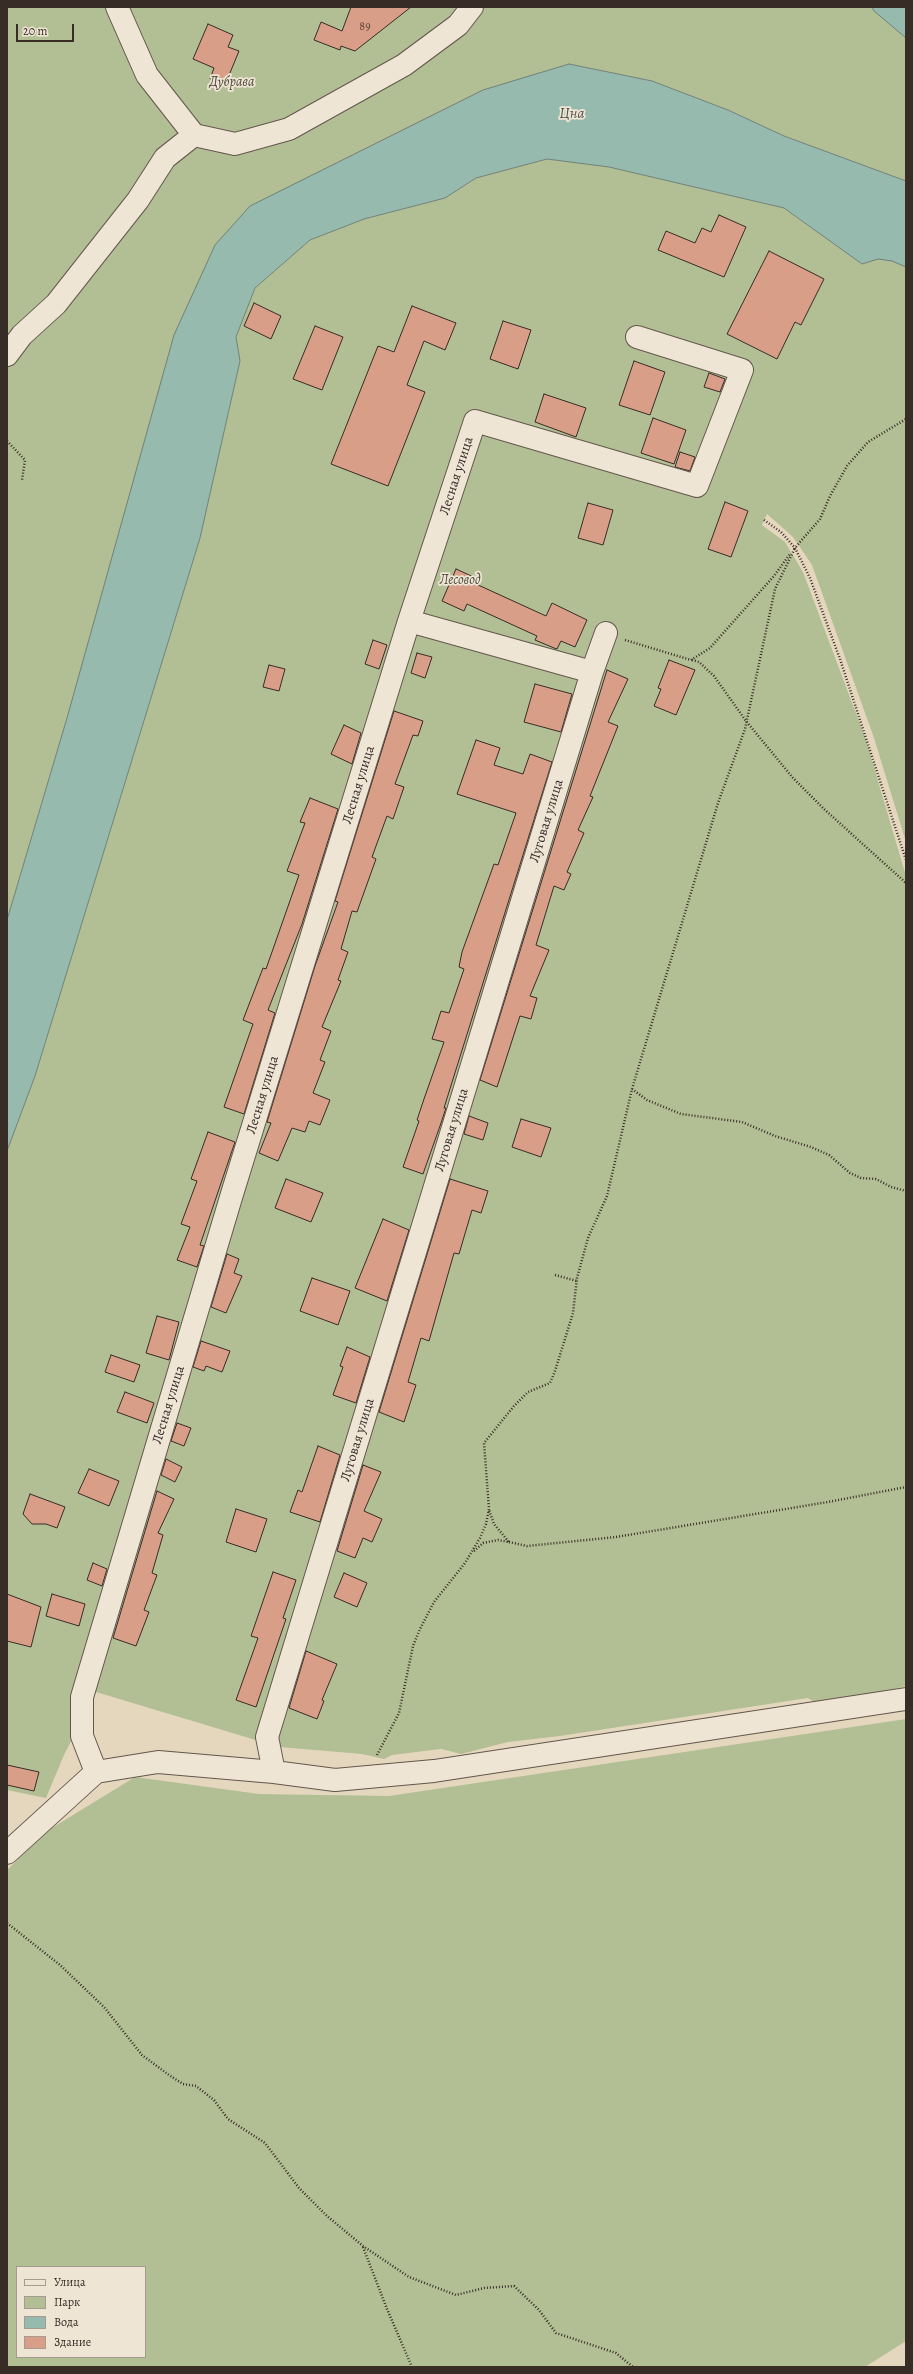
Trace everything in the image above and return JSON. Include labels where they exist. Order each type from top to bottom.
[{"type":"street","points":[[117,7],[147,75],[194,135],[236,144],[289,129],[404,65],[458,25],[472,7]]},
{"type":"street","points":[[7,356],[22,335],[56,304],[138,200],[165,158],[194,135]]},
{"type":"street","name":"Лесная улица","points":[[96,1772],[82,1736],[82,1697],[234,1187],[410,621],[475,421],[697,486],[742,370],[637,337]]},
{"type":"street","points":[[410,621],[592,672]]},
{"type":"street","name":"Луговая улица","points":[[274,1772],[267,1737],[592,672],[606,633]]},
{"type":"street","points":[[7,1853],[96,1772],[158,1762],[274,1772],[335,1780],[374,1775],[434,1771],[906,1699]]},
{"type":"path","points":[[691,660],[710,648],[774,576],[795,548],[820,519],[830,496],[851,461],[868,442],[906,419]]},
{"type":"path","points":[[7,441],[25,460],[22,480]]},
{"type":"path","points":[[764,520],[781,532],[795,548],[810,578],[840,659],[906,860]]},
{"type":"path","points":[[509,1542],[494,1524],[489,1509],[484,1443],[488,1435],[528,1392],[550,1383],[573,1313],[577,1281],[588,1238],[607,1196],[632,1089],[718,803],[746,721],[775,589],[795,548]]},
{"type":"path","points":[[606,633],[657,651],[699,662],[714,676],[746,721],[793,778],[824,809],[906,883]]},
{"type":"path","points":[[632,1089],[647,1100],[681,1114],[742,1122],[775,1136],[811,1147],[829,1155],[850,1172],[861,1178],[876,1179],[891,1187],[906,1191]]},
{"type":"path","points":[[555,1275],[577,1281]]},
{"type":"path","points":[[472,1552],[483,1543],[498,1540],[527,1546],[616,1537],[906,1487]]},
{"type":"path","points":[[374,1775],[378,1751],[399,1713],[413,1646],[420,1629],[434,1602],[472,1552],[480,1538],[489,1509]]},
{"type":"path","points":[[7,1923],[60,1965],[104,2007],[142,2055],[184,2084],[196,2086],[214,2100],[228,2119],[265,2144],[299,2188],[326,2216],[363,2246],[409,2277],[456,2295],[484,2288],[514,2286],[539,2310],[556,2333],[616,2353],[633,2367]]},
{"type":"path","points":[[363,2246],[386,2309],[412,2367]]},
{"type":"green space","name":"Дубрава","points":[[7,7],[872,7],[906,38],[906,181],[784,136],[728,110],[652,81],[569,64],[250,206],[67,718],[7,920]]},
{"type":"green space","name":"Лесовод","points":[[547,159],[609,167],[784,208],[862,264],[906,242],[906,842],[874,738],[812,565],[793,537],[767,514],[762,525],[785,542],[803,572],[866,740],[906,876],[906,1686],[872,1695],[816,1703],[808,1698],[560,1736],[508,1742],[461,1754],[441,1749],[392,1755],[384,1759],[362,1754],[279,1747],[96,1692],[64,1755],[46,1798],[7,1790],[7,1151],[35,1076],[200,538],[240,361],[236,337],[255,288],[310,240],[364,219],[445,198],[476,178]]},
{"type":"green space","points":[[906,1719],[906,2341],[865,2367],[7,2367],[7,1870],[47,1831],[135,1777],[259,1794],[389,1796]]},
{"type":"water","points":[[872,7],[906,7],[906,38],[874,11]]},
{"type":"water","name":"Цна","points":[[569,64],[652,81],[728,110],[784,136],[906,181],[906,267],[892,261],[878,259],[862,264],[784,208],[609,167],[547,159],[476,178],[445,198],[364,219],[310,240],[255,288],[236,337],[240,361],[200,538],[35,1076],[7,1151],[7,920],[67,718],[174,335],[215,245],[250,206],[483,90]]},
{"type":"building","points":[[351,7],[411,7],[355,51],[341,46],[340,50],[314,40],[321,22],[342,31]]},
{"type":"building","points":[[208,24],[233,35],[228,47],[239,51],[225,85],[210,79],[214,68],[193,59]]},
{"type":"building","points":[[719,215],[746,227],[724,277],[658,250],[666,231],[695,243],[702,228],[711,232]]},
{"type":"building","points":[[769,251],[824,279],[801,325],[795,322],[777,359],[727,334]]},
{"type":"building","points":[[254,303],[281,316],[271,339],[244,326]]},
{"type":"building","points":[[412,306],[456,323],[445,350],[424,341],[407,385],[425,392],[388,486],[331,464],[378,346],[394,352]]},
{"type":"building","points":[[503,321],[531,330],[518,369],[490,359]]},
{"type":"building","points":[[315,326],[343,337],[322,390],[293,379]]},
{"type":"building","points":[[634,361],[665,372],[650,415],[619,405]]},
{"type":"building","points":[[709,373],[725,379],[720,392],[704,387]]},
{"type":"building","points":[[544,394],[586,408],[576,437],[535,422]]},
{"type":"building","points":[[653,418],[686,430],[674,464],[641,453]]},
{"type":"building","points":[[680,452],[695,457],[690,471],[675,467]]},
{"type":"building","points":[[725,502],[748,511],[731,557],[708,549]]},
{"type":"building","points":[[588,503],[613,510],[603,545],[578,538]]},
{"type":"building","points":[[456,569],[478,579],[476,584],[546,616],[552,603],[587,620],[575,647],[561,641],[557,649],[554,648],[535,640],[537,636],[467,604],[464,611],[442,601]]},
{"type":"building","points":[[373,640],[387,645],[379,669],[365,664]]},
{"type":"building","points":[[417,653],[432,657],[425,678],[411,673]]},
{"type":"building","points":[[669,660],[695,670],[676,715],[654,706],[661,689],[658,688]]},
{"type":"building","points":[[269,665],[285,669],[279,691],[263,687]]},
{"type":"building","points":[[607,670],[628,679],[608,722],[618,726],[590,796],[593,797],[578,830],[584,833],[567,872],[571,874],[564,890],[554,886],[536,945],[549,950],[530,996],[537,998],[531,1019],[520,1016],[497,1087],[480,1080]]},
{"type":"building","points":[[535,684],[572,694],[561,732],[524,722]]},
{"type":"building","points":[[394,711],[423,721],[418,736],[413,735],[395,784],[404,787],[393,819],[387,816],[372,857],[376,859],[357,912],[352,911],[341,949],[348,952],[338,980],[341,981],[322,1027],[331,1031],[320,1060],[325,1062],[313,1093],[330,1100],[320,1125],[309,1121],[305,1132],[292,1128],[278,1161],[259,1153],[271,1123],[267,1122],[315,966],[338,902],[335,901]]},
{"type":"building","points":[[344,725],[361,733],[352,764],[331,754]]},
{"type":"building","points":[[476,740],[500,748],[494,765],[523,774],[530,754],[552,762],[444,1108],[446,1108],[423,1174],[403,1167],[419,1121],[417,1120],[444,1042],[432,1039],[441,1011],[449,1013],[464,969],[459,967],[462,952],[494,864],[498,865],[516,813],[457,794]]},
{"type":"building","points":[[310,798],[338,809],[302,924],[268,1010],[275,1013],[244,1114],[224,1107],[253,1024],[243,1020],[263,968],[266,969],[299,875],[287,871],[305,823],[300,822]]},
{"type":"building","points":[[469,1116],[488,1123],[483,1140],[464,1134]]},
{"type":"building","points":[[521,1119],[551,1128],[541,1157],[512,1147]]},
{"type":"building","points":[[208,1132],[235,1142],[200,1245],[204,1246],[197,1267],[177,1260],[190,1227],[181,1224],[197,1181],[191,1179]]},
{"type":"building","points":[[286,1179],[323,1193],[311,1222],[275,1208]]},
{"type":"building","points":[[450,1179],[488,1191],[481,1213],[472,1210],[459,1254],[454,1253],[429,1341],[421,1338],[408,1382],[416,1385],[404,1422],[379,1412]]},
{"type":"building","points":[[383,1219],[409,1230],[387,1301],[355,1288]]},
{"type":"building","points":[[227,1254],[239,1259],[234,1273],[242,1276],[226,1313],[211,1307]]},
{"type":"building","points":[[312,1278],[350,1291],[338,1325],[300,1311]]},
{"type":"building","points":[[157,1316],[179,1322],[169,1360],[146,1353]]},
{"type":"building","points":[[201,1341],[230,1351],[222,1372],[206,1366],[204,1371],[193,1367]]},
{"type":"building","points":[[347,1347],[370,1357],[356,1403],[333,1395],[343,1367],[340,1366]]},
{"type":"building","points":[[111,1355],[140,1365],[134,1382],[105,1372]]},
{"type":"building","points":[[125,1392],[154,1403],[147,1423],[117,1412]]},
{"type":"building","points":[[177,1423],[191,1428],[184,1446],[171,1441]]},
{"type":"building","points":[[318,1446],[340,1455],[320,1522],[290,1512],[298,1490],[302,1492]]},
{"type":"building","points":[[166,1459],[182,1467],[175,1482],[161,1475]]},
{"type":"building","points":[[363,1465],[381,1472],[364,1511],[382,1519],[372,1542],[363,1538],[355,1558],[337,1551]]},
{"type":"building","points":[[89,1469],[119,1481],[109,1506],[78,1493]]},
{"type":"building","points":[[157,1491],[174,1499],[158,1533],[163,1535],[152,1573],[157,1575],[144,1610],[149,1612],[136,1646],[113,1638]]},
{"type":"building","points":[[30,1494],[65,1507],[57,1528],[46,1524],[32,1524],[23,1514]]},
{"type":"building","points":[[236,1509],[267,1519],[256,1552],[226,1542]]},
{"type":"building","points":[[93,1563],[107,1569],[102,1586],[87,1580]]},
{"type":"building","points":[[273,1572],[296,1580],[283,1618],[286,1619],[256,1707],[236,1700],[258,1638],[251,1636]]},
{"type":"building","points":[[344,1573],[367,1583],[357,1607],[334,1597]]},
{"type":"building","points":[[7,1594],[41,1607],[31,1647],[7,1641]]},
{"type":"building","points":[[52,1594],[85,1604],[79,1626],[46,1616]]},
{"type":"building","points":[[306,1651],[337,1664],[322,1700],[324,1701],[317,1719],[289,1708]]},
{"type":"building","points":[[7,1765],[39,1772],[34,1791],[7,1785]]}]
